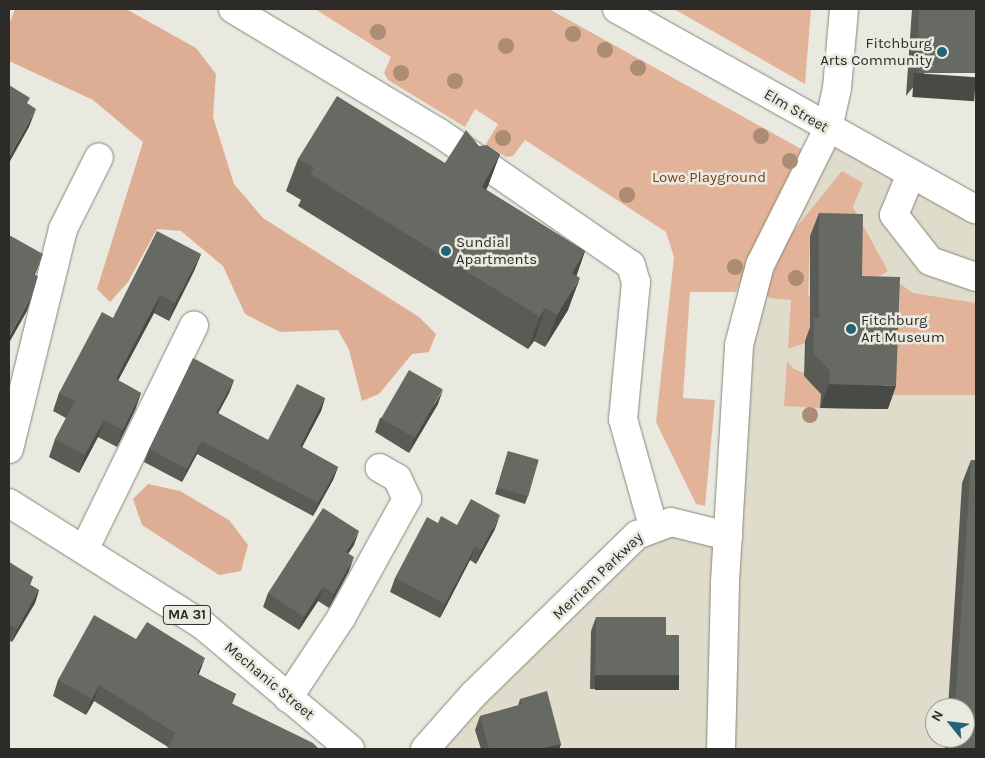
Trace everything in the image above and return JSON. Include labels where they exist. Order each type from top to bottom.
[{"type":"street","points":[[233,9],[438,132],[631,265],[636,282],[623,419],[653,526]]},
{"type":"street","name":"Elm Street","points":[[617,9],[828,129],[976,210]]},
{"type":"street","points":[[722,749],[728,536],[739,345],[748,299],[760,265],[828,129],[837,88],[844,9]]},
{"type":"street","points":[[9,442],[64,229],[99,157]]},
{"type":"street","points":[[910,174],[894,215],[930,261],[976,277]]},
{"type":"street","points":[[84,550],[194,325]]},
{"type":"street","points":[[288,698],[341,618],[407,499],[397,478],[380,468]]},
{"type":"street","name":"Mechanic Street","points":[[9,503],[204,626],[350,749]]},
{"type":"street","name":"Merriam Parkway","points":[[425,749],[473,695],[637,535],[653,526],[671,522],[728,536]]},
{"type":"shaded area","points":[[15,9],[126,9],[196,48],[216,74],[213,117],[234,184],[263,218],[419,317],[436,334],[429,352],[412,354],[379,394],[362,401],[349,350],[338,330],[280,332],[245,314],[223,266],[181,231],[157,229],[128,282],[110,302],[97,289],[143,142],[93,100],[9,61],[9,25]]},
{"type":"shaded area","points":[[828,129],[976,210],[976,749],[425,749],[637,535],[727,536],[748,299]]},
{"type":"shaded area","points":[[148,484],[180,491],[229,520],[248,545],[241,571],[219,575],[142,525],[133,499]]},
{"type":"green space","name":"Lowe Playground","points":[[315,9],[549,9],[803,150],[794,185],[767,221],[736,292],[690,292],[683,398],[715,400],[705,506],[696,504],[656,422],[674,257],[666,232],[525,140],[513,156],[506,157],[486,144],[498,124],[475,109],[465,127],[388,80],[384,73],[391,57]]},
{"type":"green space","points":[[674,9],[811,9],[805,84]]},
{"type":"green space","points":[[842,171],[863,183],[853,207],[888,271],[853,293],[810,236],[808,295],[824,308],[811,341],[788,349],[791,300],[769,298],[765,290],[791,234]]},
{"type":"green space","points":[[893,279],[913,293],[976,303],[976,395],[888,395]]},
{"type":"green space","points":[[787,361],[794,369],[822,381],[820,408],[784,406]]},
{"type":"building","name":"Fitchburg Arts Community","points":[[919,9],[976,9],[976,73],[919,73]]},
{"type":"building","points":[[9,85],[30,98],[27,103],[36,109],[9,157]]},
{"type":"building","points":[[337,96],[445,163],[466,130],[479,146],[487,145],[500,154],[482,187],[585,251],[572,273],[580,278],[557,315],[545,308],[540,317],[310,174],[314,168],[298,159]]},
{"type":"building","name":"Fitchburg Art Museum","points":[[819,213],[863,214],[862,276],[900,277],[896,386],[829,384],[830,371],[813,353],[814,318],[819,318]]},
{"type":"building","points":[[157,231],[201,254],[175,303],[160,295],[116,379],[141,393],[123,430],[104,420],[85,455],[55,439],[75,401],[59,393],[102,312],[113,318]]},
{"type":"building","points":[[9,235],[43,254],[33,274],[38,276],[33,293],[9,337]]},
{"type":"building","points":[[193,358],[234,380],[216,413],[268,440],[297,384],[325,398],[300,446],[338,467],[318,503],[202,441],[187,469],[149,449]]},
{"type":"building","points":[[409,370],[443,390],[415,438],[381,418]]},
{"type":"building","points":[[508,451],[539,460],[528,496],[498,488]]},
{"type":"building","points":[[971,460],[976,460],[976,749],[952,749],[975,748],[975,698],[956,698]]},
{"type":"building","points":[[471,499],[500,515],[481,550],[475,547],[445,604],[395,578],[427,517],[438,523],[441,516],[457,525]]},
{"type":"building","points":[[323,508],[359,531],[346,552],[354,557],[334,594],[323,587],[304,617],[268,593]]},
{"type":"building","points":[[9,562],[33,577],[29,584],[39,590],[17,629],[10,625],[9,627]]},
{"type":"building","points":[[94,615],[136,639],[147,622],[205,658],[196,673],[236,694],[231,703],[313,743],[319,749],[167,749],[175,733],[99,685],[92,699],[58,680]]},
{"type":"building","points":[[596,617],[666,617],[666,635],[679,635],[679,675],[595,675]]},
{"type":"building","points":[[547,691],[561,744],[540,749],[489,749],[480,716],[522,704],[520,699]]},
{"type":"place","name":"Fitchburg Arts Community","points":[[942,52]]},
{"type":"place","name":"Sundial Apartments","points":[[446,251]]},
{"type":"place","name":"Fitchburg Art Museum","points":[[851,329]]}]
